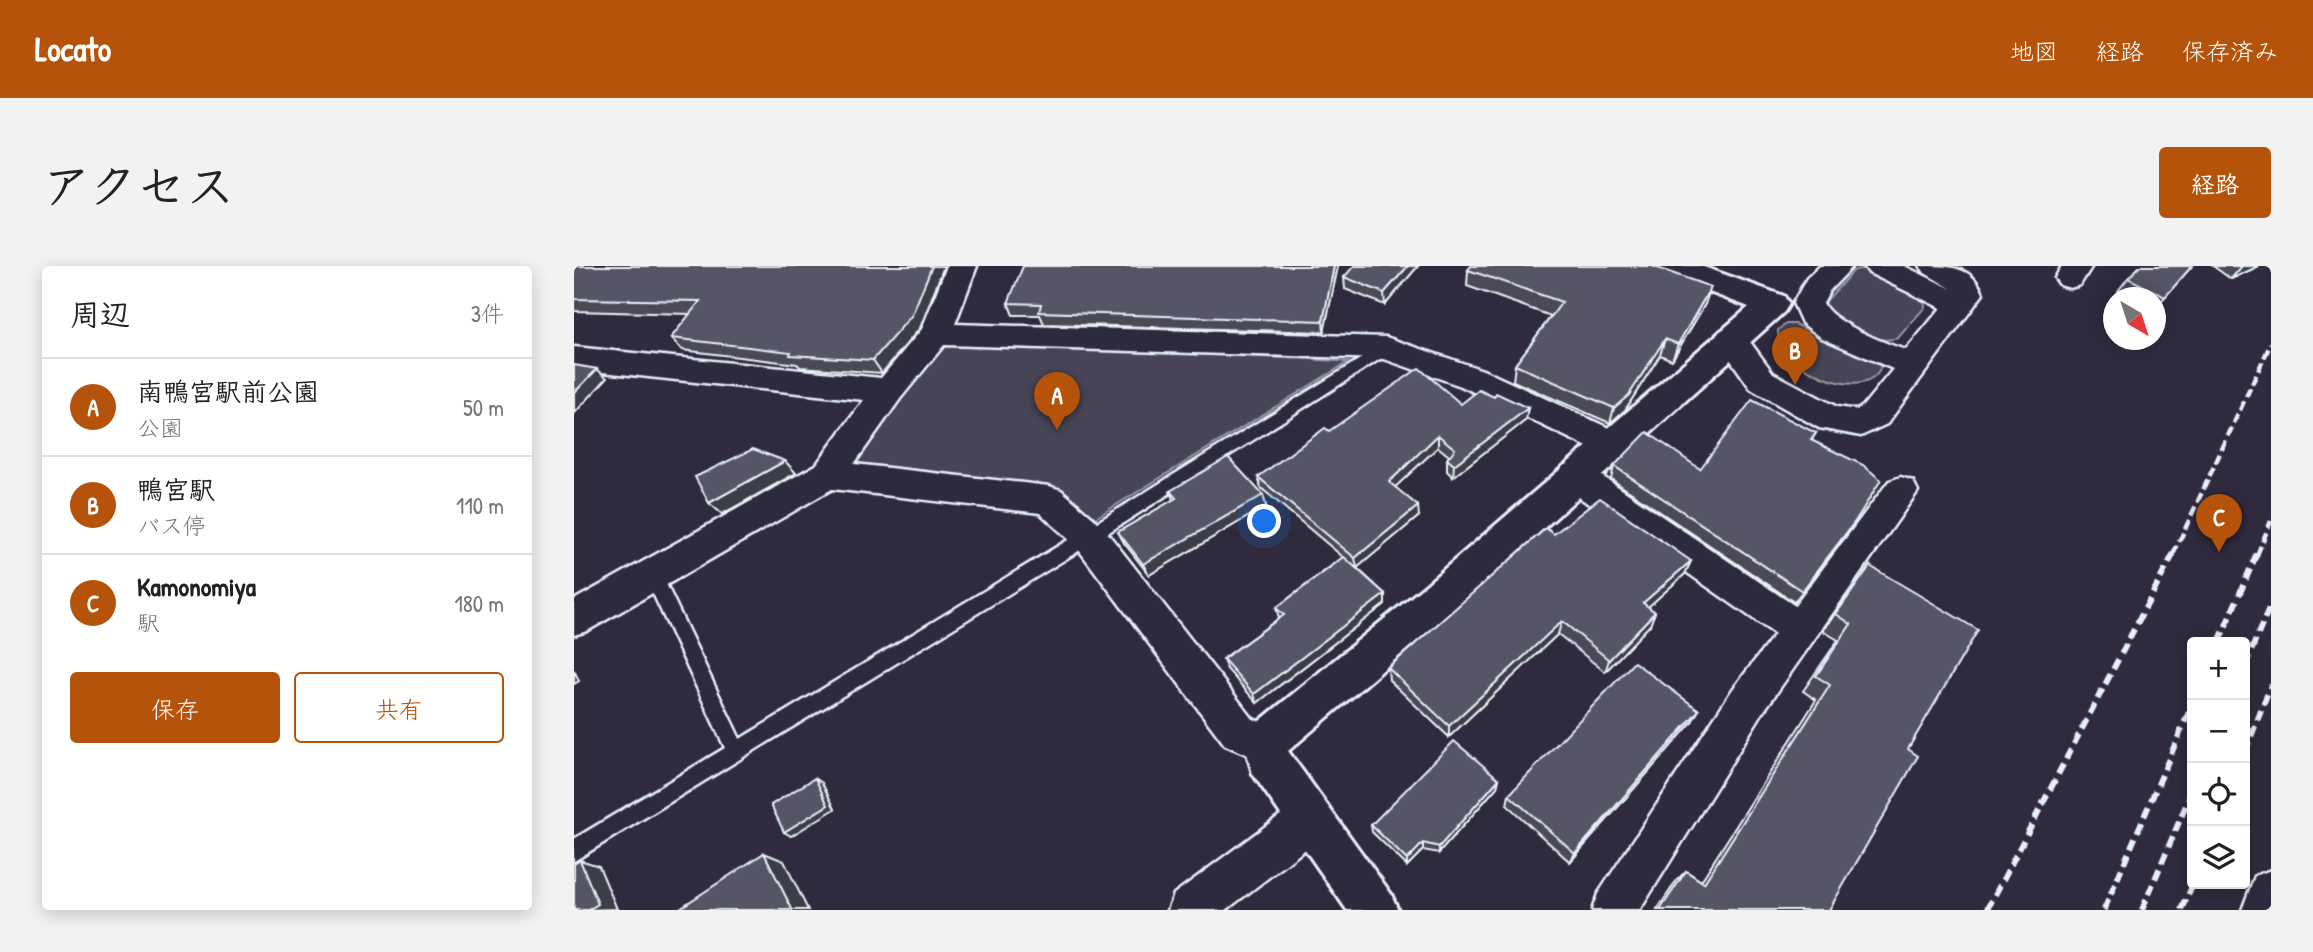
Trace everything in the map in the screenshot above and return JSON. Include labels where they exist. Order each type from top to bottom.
[{"type":"street","points":[[574,618],[828,475],[889,391],[936,334],[962,266]]},
{"type":"street","points":[[1671,266],[1773,303],[1888,356],[1906,361],[1920,358]]},
{"type":"street","points":[[1265,743],[1440,597],[1773,303],[1810,266]]},
{"type":"street","points":[[1833,330],[1813,315],[1808,303],[1817,285],[1838,266]]},
{"type":"street","points":[[1879,266],[1961,305]]},
{"type":"street","points":[[1731,339],[1762,381],[1831,419],[1860,424],[1875,415],[1968,294],[1965,283],[1935,266]]},
{"type":"street","points":[[936,334],[1386,348],[1472,378],[1612,444]]},
{"type":"street","points":[[574,358],[889,391]]},
{"type":"street","points":[[828,475],[1049,500],[1089,536],[1239,732],[1265,743]]},
{"type":"street","points":[[1575,476],[1798,629]]},
{"type":"street","points":[[1614,910],[1747,702],[1798,629],[1871,536],[1901,491]]},
{"type":"street","points":[[1265,743],[1268,761],[1375,910]]},
{"type":"street","points":[[1190,910],[1309,820]]},
{"type":"street","points":[[2264,910],[2271,892]]},
{"type":"lane","points":[[574,851],[1089,536],[1386,348]]},
{"type":"lane","points":[[653,574],[736,751]]},
{"type":"shaded area","points":[[1868,269],[1924,297],[1925,307],[1898,338],[1879,339],[1859,333],[1826,309],[1826,301],[1853,271]]},
{"type":"shaded area","points":[[1786,324],[1795,324],[1881,367],[1872,379],[1858,383],[1841,383],[1823,377],[1805,368],[1781,343],[1778,330]]},
{"type":"shaded area","points":[[942,343],[1348,362],[1092,520],[1053,487],[850,466],[901,393]]},
{"type":"building","points":[[574,266],[932,266],[912,315],[873,360],[790,355],[791,352],[671,338],[700,301],[574,299]]},
{"type":"building","points":[[1023,266],[1334,266],[1323,321],[1039,312],[1041,304],[1008,303]]},
{"type":"building","points":[[1354,266],[1408,266],[1384,293],[1344,277]]},
{"type":"building","points":[[1471,266],[1652,266],[1711,287],[1678,344],[1665,339],[1629,395],[1614,408],[1515,365],[1562,302],[1468,270]]},
{"type":"building","points":[[2140,266],[2192,266],[2166,296],[2166,287],[2146,287],[2128,278]]},
{"type":"building","points":[[574,365],[597,369],[574,393]]},
{"type":"building","points":[[1419,368],[1461,404],[1479,390],[1494,397],[1496,393],[1528,408],[1454,465],[1447,459],[1455,449],[1438,435],[1389,482],[1418,506],[1355,558],[1258,477],[1325,428],[1329,431]]},
{"type":"building","points":[[1752,400],[1816,433],[1811,440],[1863,465],[1881,480],[1856,520],[1802,591],[1614,466],[1647,432],[1700,469]]},
{"type":"building","points":[[753,449],[785,461],[709,503],[695,477]]},
{"type":"building","points":[[1228,457],[1263,495],[1143,564],[1118,532],[1176,498],[1170,491]]},
{"type":"building","points":[[1600,498],[1691,561],[1643,603],[1655,612],[1609,660],[1562,621],[1449,726],[1388,668],[1546,528],[1554,534]]},
{"type":"building","points":[[1344,557],[1385,594],[1254,694],[1223,659],[1284,615],[1276,608]]},
{"type":"building","points":[[1870,566],[1978,630],[1908,749],[1918,756],[1829,910],[1660,910],[1686,871],[1704,883],[1830,685],[1816,676],[1851,624],[1836,614]]},
{"type":"building","points":[[1634,662],[1699,710],[1575,853],[1509,795]]},
{"type":"building","points":[[1454,741],[1499,779],[1439,847],[1423,843],[1407,860],[1371,825]]},
{"type":"building","points":[[815,778],[828,805],[784,832],[771,805]]},
{"type":"building","points":[[764,853],[791,910],[677,910]]},
{"type":"building","points":[[580,860],[598,904],[588,910],[574,910],[574,864]]},
{"type":"railway","points":[[2173,554],[2271,343]]},
{"type":"railway","points":[[2257,555],[2271,521]]},
{"type":"railway","points":[[2221,637],[2257,553]]},
{"type":"railway","points":[[1987,910],[2173,554]]},
{"type":"railway","points":[[2250,654],[2271,603]]},
{"type":"railway","points":[[2250,739],[2271,685]]},
{"type":"railway","points":[[2104,910],[2187,717]]},
{"type":"railway","points":[[2142,910],[2187,803]]},
{"type":"railway","points":[[2182,910],[2191,889]]},
{"type":"place","name":"鴨宮駅","points":[[1795,385]]},
{"type":"place","name":"南鴨宮駅前公園","points":[[1057,430]]},
{"type":"place","name":"Kamonomiya","points":[[2219,552]]}]
